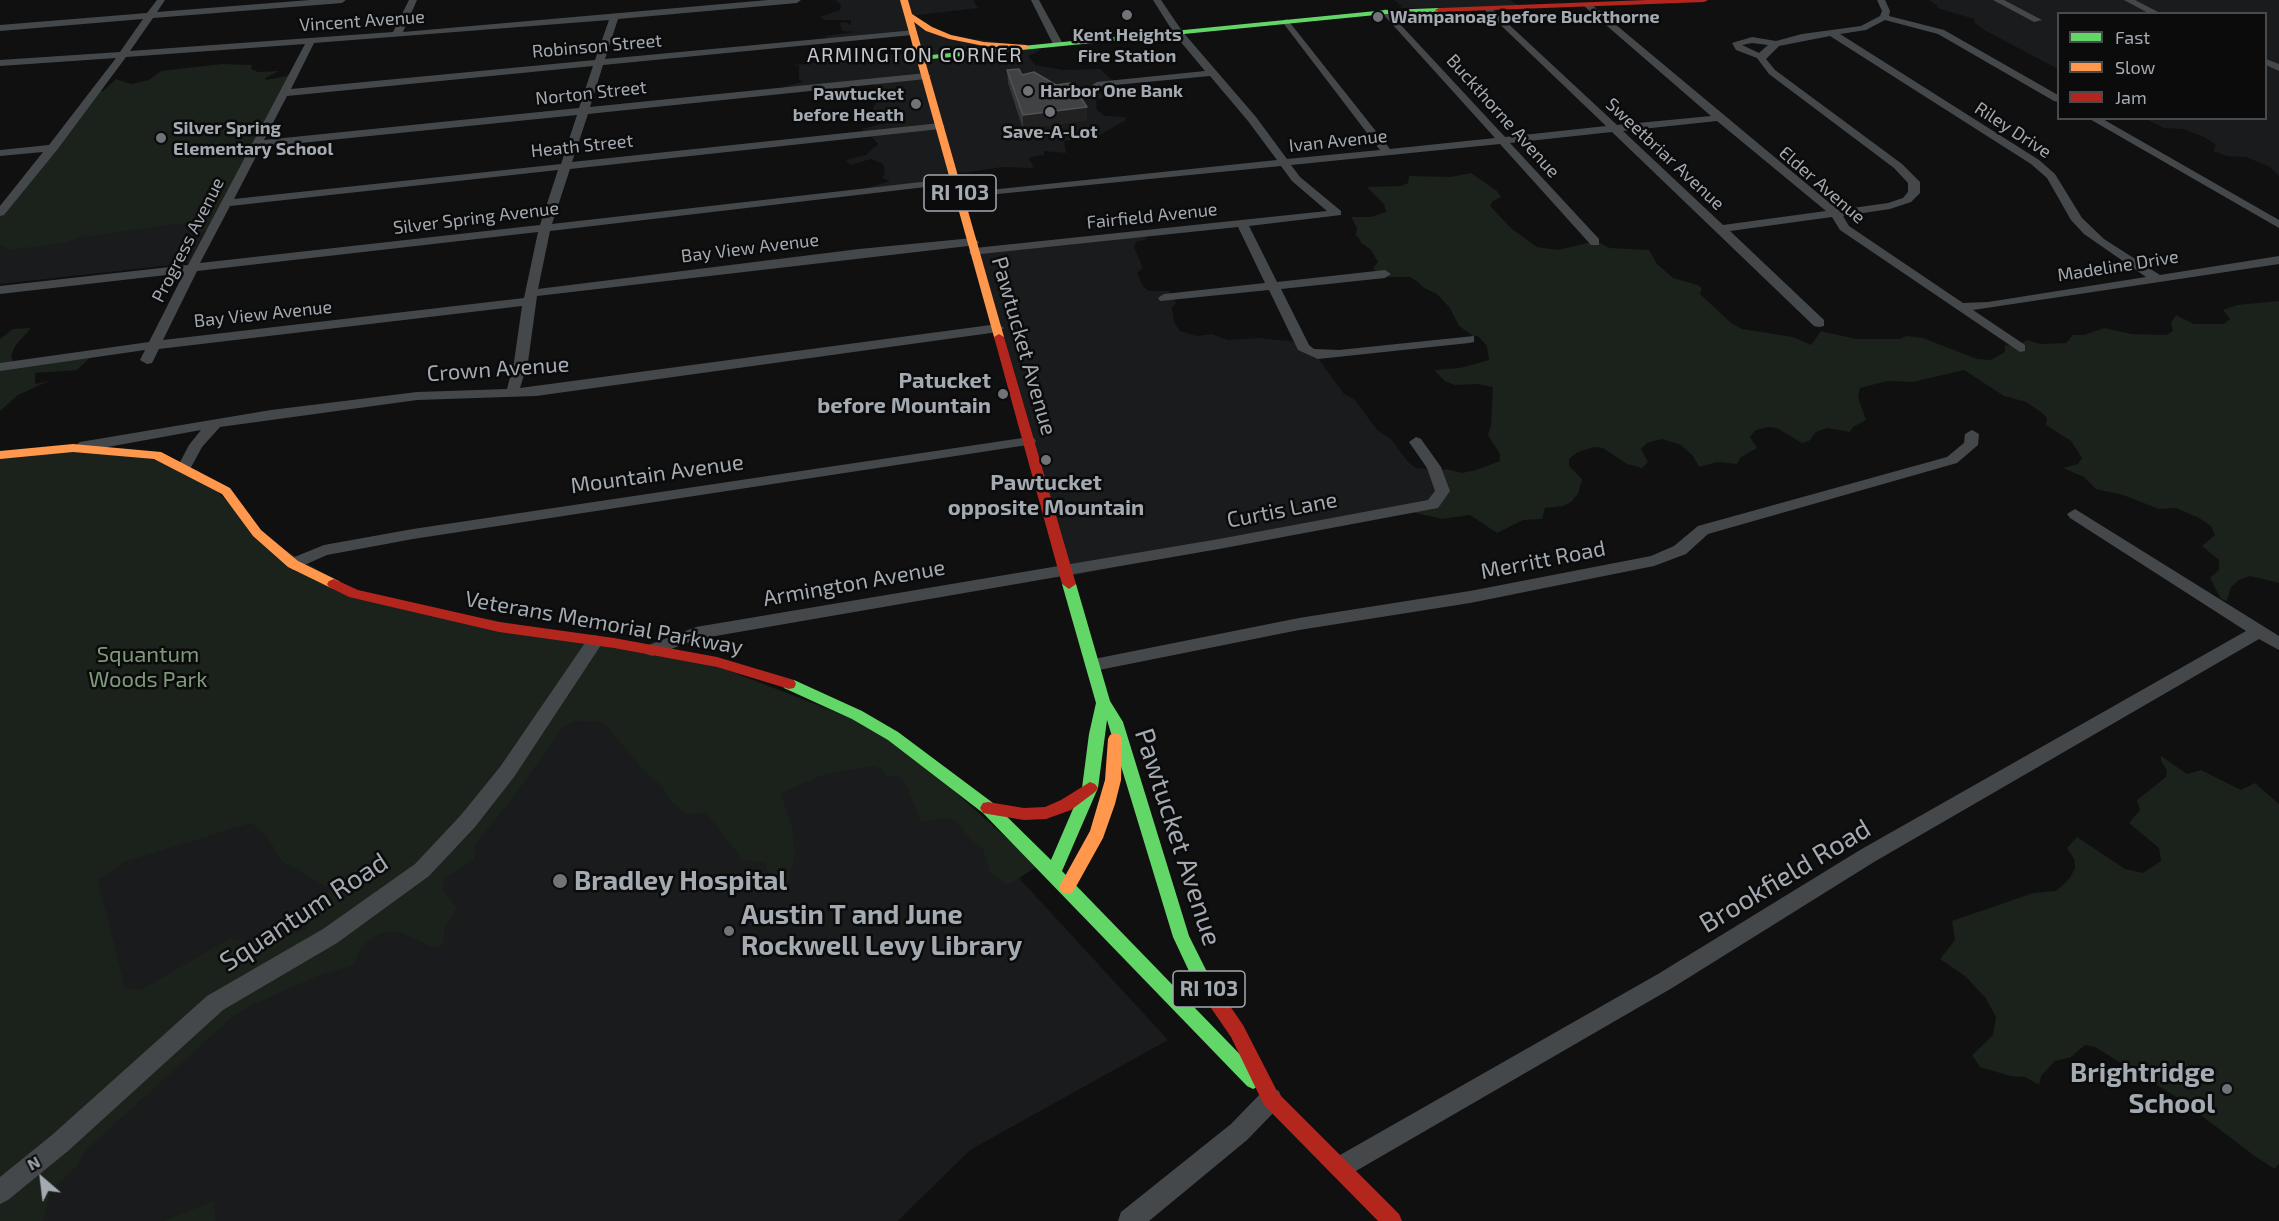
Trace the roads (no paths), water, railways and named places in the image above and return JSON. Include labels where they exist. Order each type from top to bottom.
[{"type":"main road","name":"Pawtucket Avenue","points":[[904,0],[1103,703],[1116,722],[1181,937],[1200,977],[1237,1031],[1271,1099],[1341,1167],[1392,1221]]},
{"type":"main road","points":[[921,58],[1386,12],[1704,0]]},
{"type":"main road","points":[[908,15],[929,29],[949,37],[991,45],[1026,47]]},
{"type":"main road","name":"Veterans Memorial Parkway","points":[[0,455],[73,448],[132,451],[158,455],[226,491],[257,533],[293,564],[354,594],[499,627],[652,650],[761,674],[825,699],[893,735],[988,808],[1271,1099]]},
{"type":"main road","name":"Pawtucket Avenue","points":[[1053,873],[1067,846],[1090,788],[1096,734],[1103,703]]},
{"type":"main road","name":"Pawtucket Avenue","points":[[1067,887],[1097,833],[1107,804],[1113,780],[1116,722]]},
{"type":"main road","points":[[988,808],[1024,813],[1046,813],[1066,805],[1090,788]]},
{"type":"street","points":[[0,213],[124,53],[161,0]]},
{"type":"street","points":[[0,28],[342,0]]},
{"type":"street","points":[[398,34],[413,0]]},
{"type":"street","name":"Vincent Avenue","points":[[0,63],[614,18],[797,0]]},
{"type":"street","points":[[1035,0],[1058,44]]},
{"type":"street","points":[[1157,0],[1178,33],[1252,119],[1286,163]]},
{"type":"street","points":[[1881,0],[1886,11],[1884,17]]},
{"type":"street","points":[[1997,0],[2037,20]]},
{"type":"street","points":[[2128,0],[2154,12]]},
{"type":"street","name":"Elder Avenue","points":[[1588,6],[1837,215],[1844,228],[2020,348]]},
{"type":"street","name":"Sweetbriar Avenue","points":[[1489,9],[1819,323]]},
{"type":"street","name":"Buckthorne Avenue","points":[[1386,12],[1595,242]]},
{"type":"street","points":[[1722,229],[1890,206],[1907,200],[1914,193],[1914,182],[1898,166],[1772,72],[1762,57],[1739,48],[1737,43],[1752,40],[1776,44],[1863,28],[1884,17],[1941,32],[2057,98]]},
{"type":"street","points":[[512,394],[521,362],[545,228],[597,63],[614,18]]},
{"type":"street","points":[[1287,22],[1387,152]]},
{"type":"street","name":"Robinson Street","points":[[284,93],[912,32]]},
{"type":"street","name":"Riley Drive","points":[[1830,33],[2035,162],[2051,176],[2077,220],[2088,232],[2156,278]]},
{"type":"street","name":"Progress Avenue","points":[[147,360],[192,268],[311,41]]},
{"type":"street","points":[[1762,57],[1776,44]]},
{"type":"street","points":[[1097,85],[1212,73]]},
{"type":"street","name":"Norton Street","points":[[259,144],[926,76]]},
{"type":"street","name":"Ivan Avenue","points":[[960,196],[1719,118]]},
{"type":"street","points":[[2096,120],[2279,225]]},
{"type":"street","name":"Heath Street","points":[[227,203],[940,126]]},
{"type":"street","points":[[0,153],[52,148]]},
{"type":"street","name":"Fairfield Avenue","points":[[974,247],[1243,225],[1336,213],[1302,186],[1286,163]]},
{"type":"street","name":"Silver Spring Avenue","points":[[0,290],[956,181]]},
{"type":"street","points":[[1243,225],[1303,347],[1312,353],[1318,356],[1469,339]]},
{"type":"street","name":"Bay View Avenue","points":[[0,367],[859,253],[974,247]]},
{"type":"street","name":"Madeline Drive","points":[[1962,307],[1988,306],[2279,260]]},
{"type":"street","points":[[1164,298],[1385,274]]},
{"type":"street","name":"Crown Avenue","points":[[73,448],[217,422],[417,396],[512,394],[998,328]]},
{"type":"street","points":[[184,468],[196,446],[217,422]]},
{"type":"street","name":"Merritt Road","points":[[1094,665],[1299,624],[1503,591],[1654,561],[1680,550],[1703,530],[1952,460],[1971,445],[1972,434]]},
{"type":"street","name":"Mountain Avenue","points":[[293,564],[324,550],[413,534],[1029,441]]},
{"type":"street","name":"Curtis Lane","points":[[1066,569],[1220,544],[1433,504],[1443,491],[1434,467],[1416,441]]},
{"type":"street","points":[[2075,514],[2279,644]]},
{"type":"street","name":"Armington Avenue","points":[[652,650],[696,633],[1066,569]]},
{"type":"street","name":"Brookfield Road","points":[[1341,1167],[1665,981],[1867,856],[2258,632]]},
{"type":"street","name":"Squantum Road","points":[[0,1192],[60,1143],[214,1003],[330,936],[423,870],[468,821],[507,772],[595,640]]},
{"type":"street","points":[[1130,1221],[1239,1132],[1271,1099]]},
{"type":"place","name":"Kent Heights Fire Station","points":[[1127,15]]},
{"type":"place","name":"Wampanoag before Buckthorne","points":[[1378,17]]},
{"type":"place","name":"Harbor One Bank","points":[[1028,91]]},
{"type":"place","name":"Pawtucket before Heath","points":[[916,104]]},
{"type":"place","name":"Save-A-Lot","points":[[1050,112]]},
{"type":"place","name":"Silver Spring Elementary School","points":[[161,138]]},
{"type":"place","name":"Patucket before Mountain","points":[[1003,394]]},
{"type":"place","name":"Pawtucket opposite Mountain","points":[[1046,460]]},
{"type":"place","name":"Bradley Hospital","points":[[560,881]]},
{"type":"place","name":"Austin T and June Rockwell Levy Library","points":[[729,931]]},
{"type":"place","name":"Brightridge School","points":[[2227,1089]]},
{"type":"district","name":"ARMINGTON CORNER","points":[[915,55]]},
{"type":"park label","name":"Squantum Woods Park","points":[[148,668]]}]
